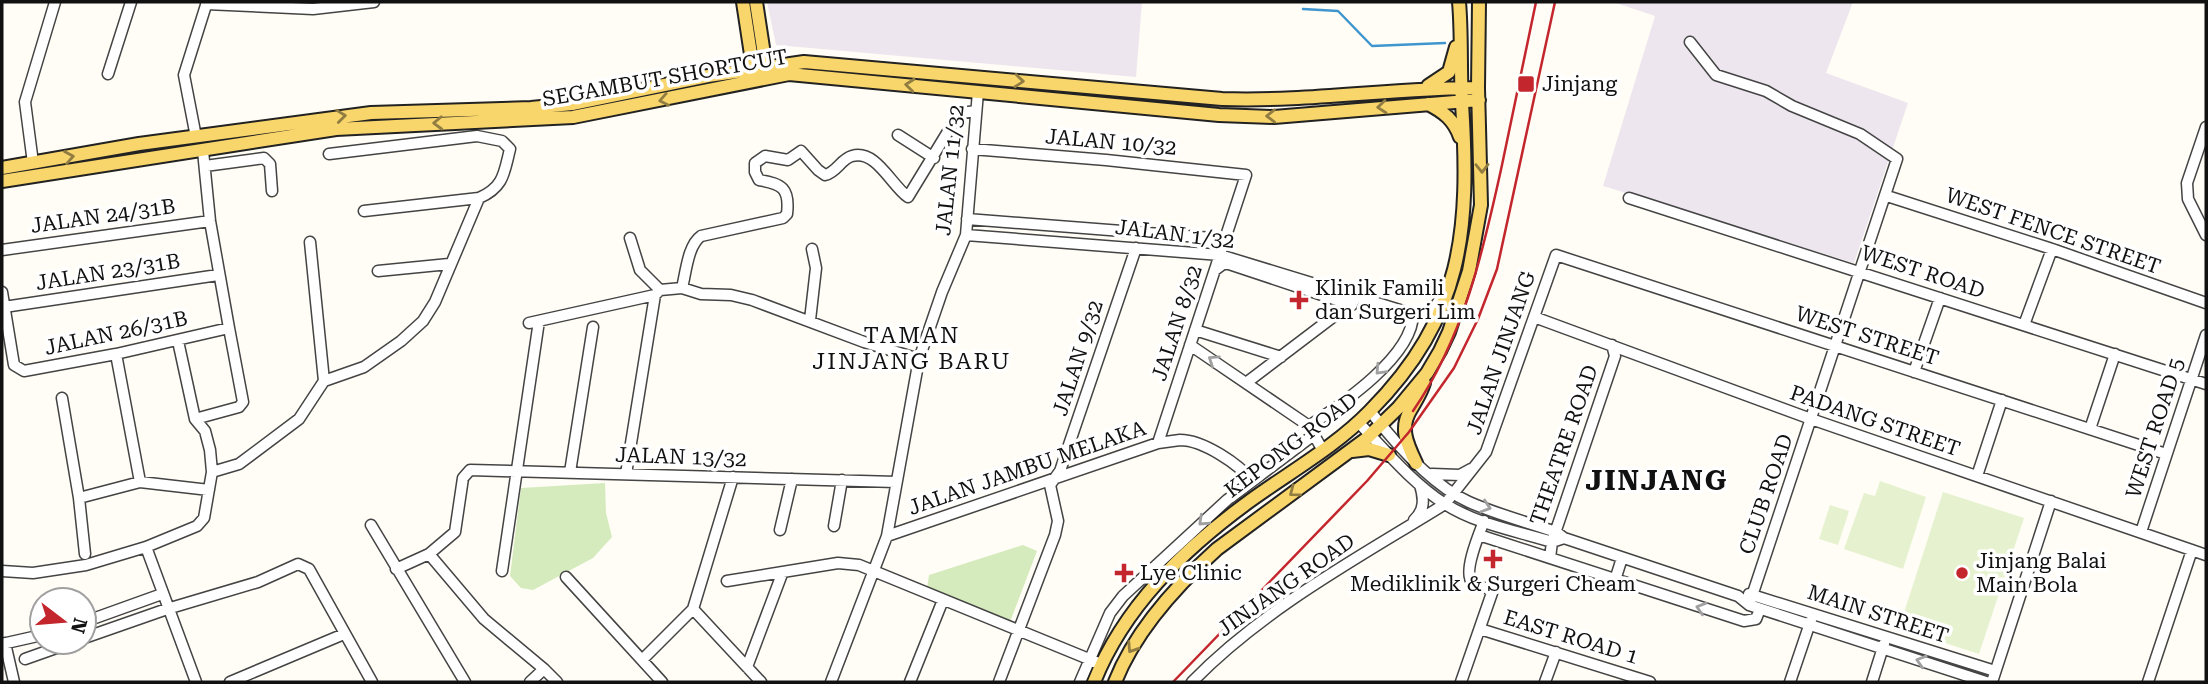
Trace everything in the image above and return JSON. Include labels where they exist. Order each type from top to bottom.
[{"type":"main road","points":[[743,2],[755,41],[760,73]]},
{"type":"main road","points":[[708,76],[733,66],[755,41],[756,2]]},
{"type":"main road","points":[[1421,88],[1433,85],[1449,72],[1461,22],[1461,2]]},
{"type":"main road","name":"KEPONG ROAD","points":[[1115,682],[1135,642],[1203,561],[1371,435],[1427,373],[1449,331],[1475,243],[1482,195],[1478,94],[1479,2]]},
{"type":"main road","name":"KEPONG ROAD","points":[[1094,682],[1095,662],[1110,647],[1134,610],[1187,552],[1213,529],[1358,422],[1412,361],[1430,334],[1446,299],[1460,239],[1464,206],[1461,22]]},
{"type":"main road","points":[[755,41],[776,54],[804,62]]},
{"type":"main road","name":"SEGAMBUT SHORTCUT","points":[[2,181],[336,129],[573,117],[804,62],[1244,100],[1267,101],[1421,88],[1462,94]]},
{"type":"main road","name":"SEGAMBUT SHORTCUT","points":[[2,168],[371,113],[572,104],[708,76],[760,73],[811,75],[1219,115],[1274,117],[1425,103],[1462,94]]},
{"type":"main road","points":[[927,73],[975,83],[978,92]]},
{"type":"main road","points":[[1462,94],[1478,94]]},
{"type":"main road","points":[[1425,103],[1440,110],[1452,121],[1464,151]]},
{"type":"main road","points":[[136,159],[191,143],[196,137],[212,143],[265,136],[292,136]]},
{"type":"main road","points":[[1416,463],[1406,443],[1404,422],[1422,391],[1427,373]]},
{"type":"main road","points":[[1349,452],[1369,449],[1389,455]]},
{"type":"street","points":[[33,163],[24,102],[55,2]]},
{"type":"street","points":[[108,74],[131,2]]},
{"type":"street","points":[[196,137],[184,75],[207,3],[314,5],[374,2]]},
{"type":"street","name":"CLUB ROAD","points":[[1690,42],[1716,75],[1766,91],[1792,106],[1860,134],[1897,159],[1887,196],[1749,606]]},
{"type":"street","name":"JALAN 11/32","points":[[831,682],[887,536],[919,359],[966,234],[978,92]]},
{"type":"street","points":[[682,288],[696,239],[783,218],[787,214],[786,196],[781,186],[759,180],[755,172],[755,163],[765,156],[788,160],[801,151],[825,175],[832,173],[849,157],[860,154],[867,156],[898,190],[908,197],[955,120],[961,113],[975,111]]},
{"type":"street","points":[[2206,127],[2188,183],[2188,199],[2206,235]]},
{"type":"street","points":[[898,135],[933,158]]},
{"type":"street","points":[[330,154],[477,136],[502,141],[510,149],[501,183],[493,192],[479,198],[365,211]]},
{"type":"street","name":"JALAN 10/32","points":[[972,149],[1245,175]]},
{"type":"street","points":[[195,419],[239,407],[243,402],[225,329],[203,151]]},
{"type":"street","points":[[205,166],[264,158],[270,164],[272,191]]},
{"type":"street","name":"JALAN 8/32","points":[[1158,443],[1245,175]]},
{"type":"street","name":"WEST FENCE STREET","points":[[1887,196],[2053,249],[2206,303]]},
{"type":"street","points":[[212,472],[239,464],[299,419],[324,381],[364,367],[401,341],[423,321],[435,302],[479,198]]},
{"type":"street","name":"WEST ROAD","points":[[1629,198],[2206,384]]},
{"type":"street","points":[[967,219],[1225,239]]},
{"type":"street","name":"JALAN 24/31B","points":[[2,250],[210,221]]},
{"type":"street","name":"JALAN 1/32","points":[[966,234],[1220,255],[1354,301],[1413,314]]},
{"type":"street","points":[[626,474],[658,292],[640,270],[630,238]]},
{"type":"street","points":[[1413,314],[1428,314],[1438,304],[1460,239]]},
{"type":"street","points":[[310,242],[324,381]]},
{"type":"street","name":"JALAN 9/32","points":[[1054,478],[1060,471],[1136,248]]},
{"type":"street","points":[[810,320],[816,265],[812,249]]},
{"type":"street","points":[[2024,325],[2053,249]]},
{"type":"street","name":"JALAN JINJANG","points":[[1408,526],[1445,504],[1486,452],[1556,255]]},
{"type":"street","name":"WEST STREET","points":[[1556,255],[2166,454]]},
{"type":"street","points":[[378,271],[450,264]]},
{"type":"street","points":[[1215,270],[1223,264],[1229,264],[1354,301]]},
{"type":"street","name":"JALAN 23/31B","points":[[4,307],[218,275]]},
{"type":"street","points":[[502,571],[534,322],[682,288],[701,294],[731,295],[752,300],[864,342],[919,359]]},
{"type":"street","points":[[2,292],[4,307]]},
{"type":"street","points":[[1914,372],[1940,298]]},
{"type":"street","points":[[1246,383],[1354,301]]},
{"type":"street","name":"JALAN 26/31B","points":[[4,307],[13,365],[24,371],[116,355],[225,329]]},
{"type":"street","points":[[1412,361],[1425,328],[1422,319],[1413,314]]},
{"type":"street","points":[[727,581],[838,563],[859,565],[1095,662],[1110,613],[1123,596],[1227,500],[1377,374],[1409,334],[1413,325],[1413,314]]},
{"type":"street","name":"PADANG STREET","points":[[1534,317],[1811,419],[2206,555]]},
{"type":"street","points":[[570,472],[593,327]]},
{"type":"street","points":[[1195,330],[1281,357]]},
{"type":"street","name":"WEST ROAD 5","points":[[2141,532],[2206,335]]},
{"type":"street","points":[[2,571],[33,573],[86,565],[146,547],[197,526],[204,518],[212,472],[209,440],[195,419],[178,341]]},
{"type":"street","points":[[1190,345],[1312,430],[1322,449]]},
{"type":"street","name":"THEATRE ROAD","points":[[1550,558],[1615,356],[1612,345]]},
{"type":"street","points":[[2090,429],[2115,354]]},
{"type":"street","points":[[116,355],[140,482]]},
{"type":"street","points":[[62,398],[79,498],[85,554]]},
{"type":"street","points":[[1977,476],[2001,400]]},
{"type":"street","name":"MAIN STREET","points":[[1370,411],[1416,463],[1468,502],[1557,537],[1738,596],[1749,606],[1986,682]]},
{"type":"street","name":"MAIN STREET","points":[[1358,422],[1420,485],[1445,504],[1483,521],[1557,537]]},
{"type":"street","name":"JALAN JAMBU MELAKA","points":[[887,536],[1158,443],[1181,440],[1195,443],[1220,454],[1252,481]]},
{"type":"street","name":"JALAN JINJANG","points":[[1428,473],[1461,475],[1478,463]]},
{"type":"street","name":"JALAN 13/32","points":[[429,554],[455,532],[463,478],[470,470],[896,482]]},
{"type":"street","points":[[642,660],[693,609],[733,477]]},
{"type":"street","points":[[999,682],[1058,522],[1050,485],[1054,478]]},
{"type":"street","points":[[780,530],[792,479]]},
{"type":"street","points":[[834,526],[842,480]]},
{"type":"street","points":[[79,498],[140,482],[209,491]]},
{"type":"street","points":[[1408,526],[1420,515],[1423,503],[1420,485]]},
{"type":"street","points":[[1992,682],[2051,502]]},
{"type":"street","points":[[1461,682],[1493,590],[1475,585],[1469,579],[1469,570],[1483,521]]},
{"type":"street","points":[[371,525],[465,682]]},
{"type":"street","name":"JINJANG ROAD","points":[[1192,682],[1213,661],[1290,602],[1408,526]]},
{"type":"street","points":[[1479,535],[1744,621],[1756,619],[1760,609]]},
{"type":"street","points":[[146,547],[196,682]]},
{"type":"street","points":[[2148,682],[2192,550]]},
{"type":"street","points":[[396,569],[429,554],[484,620],[557,682]]},
{"type":"street","points":[[1615,580],[1622,558]]},
{"type":"street","points":[[98,633],[258,582],[298,564],[305,565],[372,682]]},
{"type":"street","points":[[747,667],[782,574]]},
{"type":"street","points":[[566,577],[662,682]]},
{"type":"street","points":[[98,617],[162,594]]},
{"type":"street","name":"MAIN STREET","points":[[1738,596],[1753,594],[1995,671]]},
{"type":"street","points":[[910,682],[943,600]]},
{"type":"street","points":[[693,609],[761,682]]},
{"type":"street","points":[[1790,682],[1813,614]]},
{"type":"street","name":"EAST ROAD 1","points":[[1480,629],[1556,652],[1629,679],[1650,682]]},
{"type":"street","points":[[230,682],[344,634]]},
{"type":"street","points":[[1872,682],[1887,636]]},
{"type":"street","points":[[14,682],[3,643],[28,638]]},
{"type":"street","points":[[1545,682],[1556,652]]},
{"type":"street","points":[[25,659],[32,656]]},
{"type":"street","name":"KEPONG ROAD","points":[[1080,682],[1095,662]]},
{"type":"street","points":[[530,682],[544,669]]},
{"type":"shaded area","points":[[767,2],[1142,2],[1136,77],[776,45]]},
{"type":"shaded area","points":[[1613,2],[1853,2],[1826,73],[1908,103],[1854,263],[1603,186],[1655,16]]},
{"type":"green space","points":[[1880,481],[1926,497],[1903,569],[1844,549],[1864,493],[1875,496]]},
{"type":"green space","points":[[605,483],[606,513],[612,537],[593,558],[533,590],[521,588],[510,576],[521,488]]},
{"type":"green space","name":"Jinjang Balai Main Bola","points":[[1943,492],[2024,518],[1979,654],[1899,628]]},
{"type":"green space","points":[[1830,505],[1849,511],[1838,545],[1819,539]]},
{"type":"green space","points":[[1023,545],[1037,551],[1010,622],[927,588],[929,575]]},
{"type":"waterway","points":[[1303,9],[1338,11],[1372,46],[1445,43]]},
{"type":"railway","points":[[1413,411],[1446,354],[1470,293],[1502,165],[1536,2]]},
{"type":"railway","points":[[1173,682],[1367,481],[1409,432],[1454,368],[1478,319],[1497,269],[1555,2]]},
{"type":"place","name":"Jinjang","points":[[1526,84]]},
{"type":"place","name":"Klinik Famili dan Surgeri Lim","points":[[1299,300]]},
{"type":"place","name":"Mediklinik & Surgeri Cheam","points":[[1493,559]]},
{"type":"place","name":"Lye Clinic","points":[[1124,573]]},
{"type":"place","name":"Jinjang Balai Main Bola","points":[[1962,573]]},
{"type":"district","name":"TAMAN JINJANG BARU","points":[[912,348]]},
{"type":"district","name":"JINJANG","points":[[1657,480]]}]
